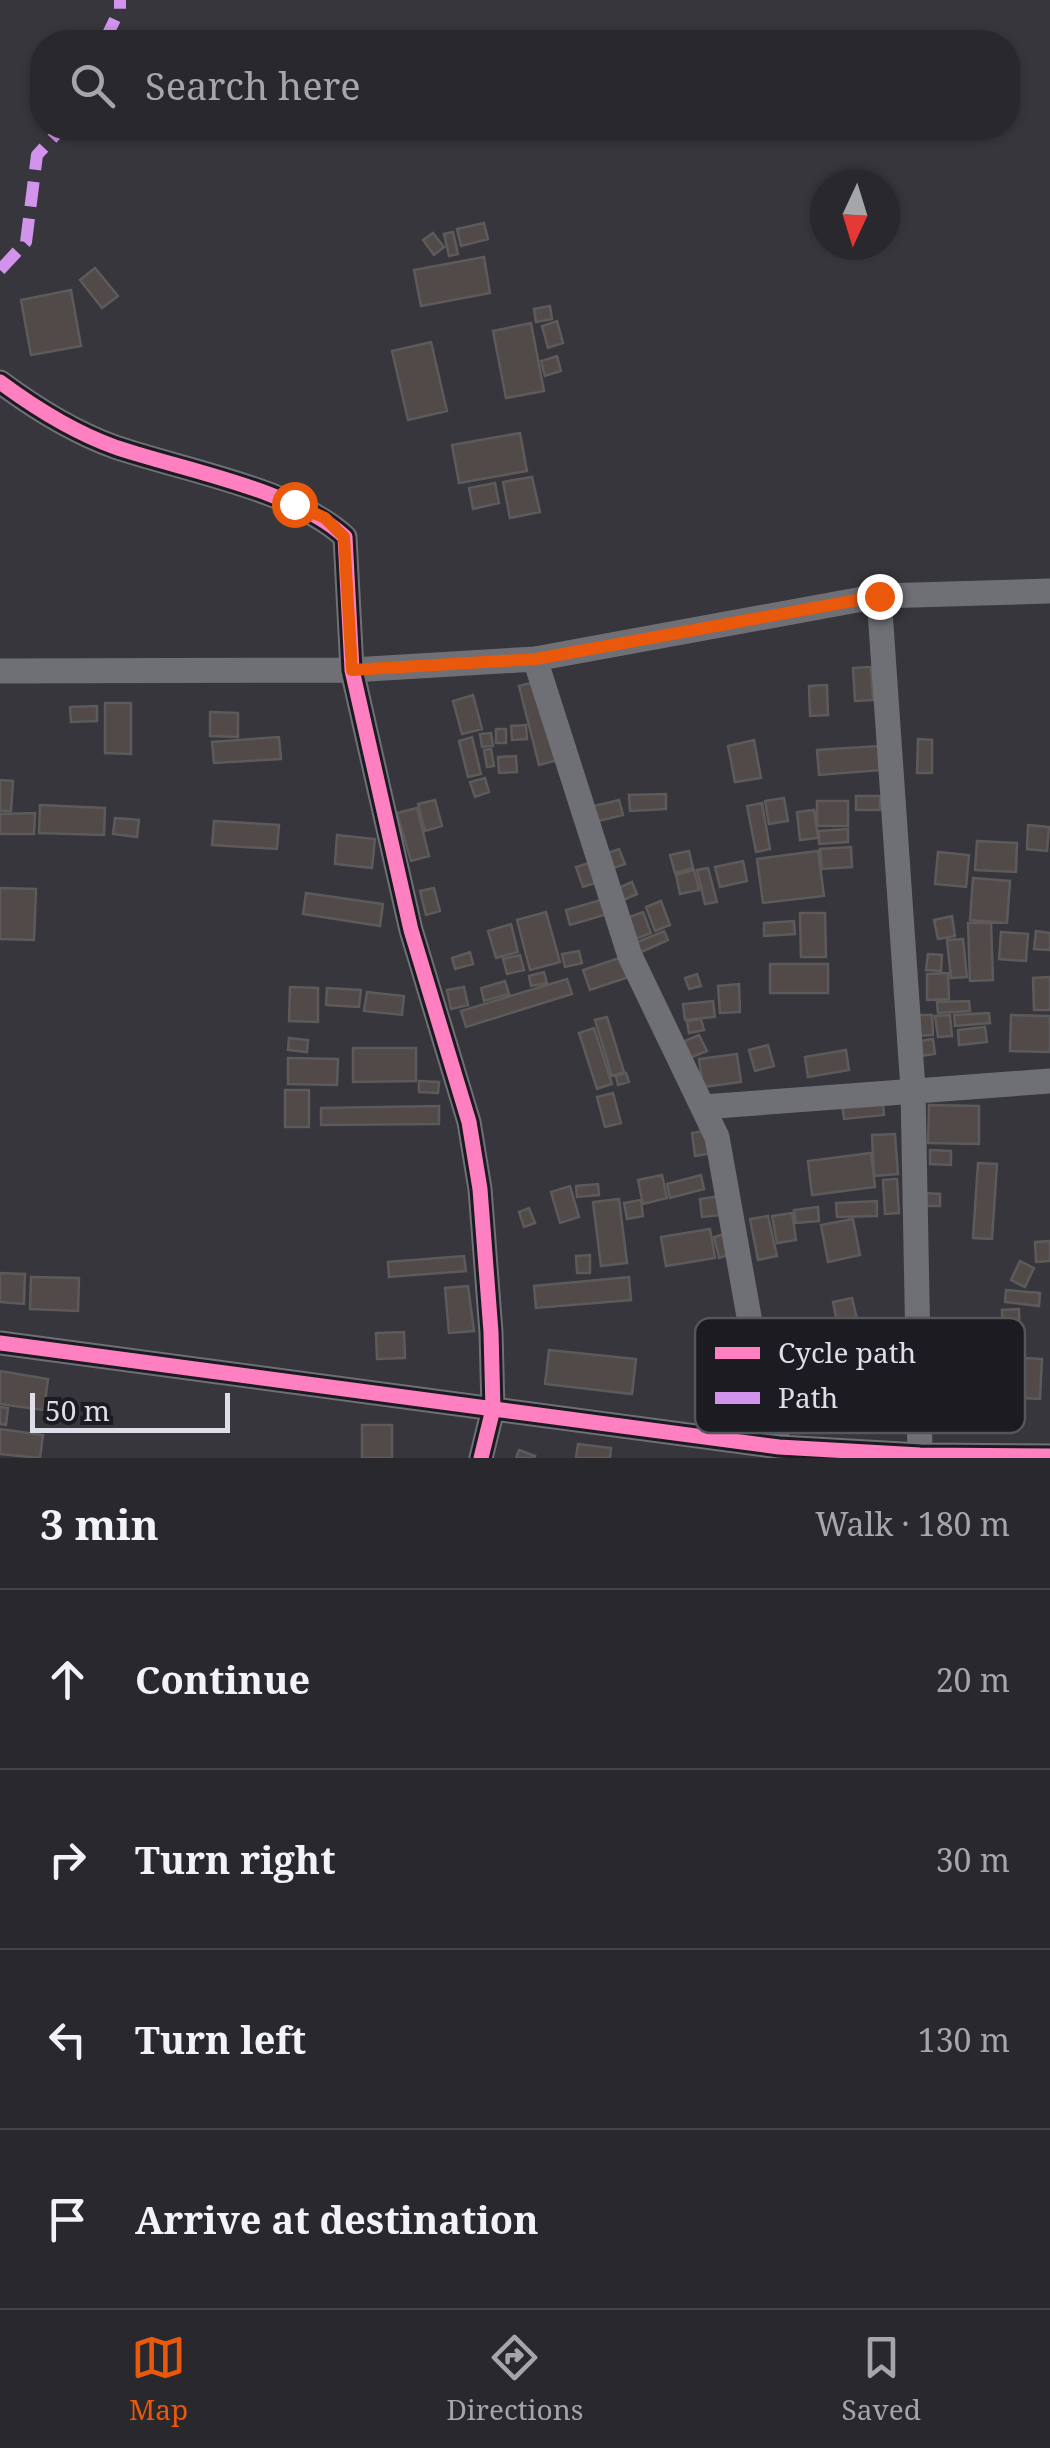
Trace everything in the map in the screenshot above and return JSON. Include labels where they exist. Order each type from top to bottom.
[{"type":"street","points":[[0,382],[59,422],[112,446],[294,504],[325,518],[344,537],[352,670],[411,930],[468,1122],[480,1189],[492,1332],[493,1409],[481,1458]]},
{"type":"street","points":[[0,671],[352,670],[536,659],[879,596],[1050,591]]},
{"type":"street","points":[[879,596],[913,1089],[917,1318]]},
{"type":"street","points":[[536,659],[630,956],[717,1138],[749,1318]]},
{"type":"street","points":[[703,1107],[1050,1081]]},
{"type":"street","points":[[0,1342],[779,1447],[920,1455],[1050,1456]]},
{"type":"street","points":[[776,1433],[779,1447]]},
{"type":"street","points":[[920,1433],[920,1455]]},
{"type":"building","points":[[484,223],[488,239],[461,246],[457,229]]},
{"type":"building","points":[[453,232],[458,254],[449,256],[444,234]]},
{"type":"building","points":[[433,233],[444,247],[434,255],[423,240]]},
{"type":"building","points":[[484,257],[490,293],[421,306],[414,270]]},
{"type":"building","points":[[95,268],[118,296],[102,308],[80,280]]},
{"type":"building","points":[[71,290],[81,346],[31,355],[21,300]]},
{"type":"building","points":[[550,306],[552,319],[536,322],[534,309]]},
{"type":"building","points":[[557,321],[563,343],[548,348],[542,326]]},
{"type":"building","points":[[531,323],[544,391],[506,398],[493,331]]},
{"type":"building","points":[[431,342],[447,411],[408,420],[392,351]]},
{"type":"building","points":[[557,356],[561,371],[545,376],[541,361]]},
{"type":"building","points":[[520,433],[527,471],[459,483],[452,445]]},
{"type":"building","points":[[532,477],[540,512],[510,518],[503,482]]},
{"type":"building","points":[[495,483],[499,503],[473,509],[469,488]]},
{"type":"building","points":[[871,667],[873,700],[855,701],[853,668]]},
{"type":"building","points":[[538,681],[558,760],[539,765],[519,686]]},
{"type":"building","points":[[827,685],[828,715],[810,716],[809,686]]},
{"type":"building","points":[[473,695],[482,729],[462,734],[453,701]]},
{"type":"building","points":[[105,703],[131,703],[131,754],[105,753]]},
{"type":"building","points":[[97,706],[97,721],[71,722],[70,707]]},
{"type":"building","points":[[210,712],[238,713],[238,737],[210,736]]},
{"type":"building","points":[[526,725],[527,739],[512,740],[511,726]]},
{"type":"building","points":[[496,729],[506,729],[506,743],[496,743]]},
{"type":"building","points":[[491,733],[493,746],[482,747],[480,734]]},
{"type":"building","points":[[279,737],[281,759],[214,763],[212,742]]},
{"type":"building","points":[[472,737],[481,774],[468,777],[459,741]]},
{"type":"building","points":[[918,739],[932,740],[932,773],[917,773]]},
{"type":"building","points":[[754,740],[761,778],[735,782],[728,746]]},
{"type":"building","points":[[879,746],[880,770],[819,775],[817,750]]},
{"type":"building","points":[[491,749],[494,766],[487,767],[484,750]]},
{"type":"building","points":[[516,756],[517,772],[499,773],[498,757]]},
{"type":"building","points":[[485,778],[489,792],[475,797],[470,782]]},
{"type":"building","points":[[0,780],[13,781],[11,811],[0,811]]},
{"type":"building","points":[[666,794],[666,809],[630,811],[629,795]]},
{"type":"building","points":[[856,796],[880,796],[880,810],[856,810]]},
{"type":"building","points":[[784,798],[788,821],[769,824],[765,801]]},
{"type":"building","points":[[435,800],[442,826],[425,831],[418,804]]},
{"type":"building","points":[[619,800],[623,815],[594,822],[590,807]]},
{"type":"building","points":[[817,801],[848,801],[848,826],[817,826]]},
{"type":"building","points":[[762,803],[770,849],[756,852],[747,806]]},
{"type":"building","points":[[40,805],[105,808],[104,835],[39,833]]},
{"type":"building","points":[[417,808],[429,856],[411,861],[397,813]]},
{"type":"building","points":[[814,810],[818,838],[800,840],[797,812]]},
{"type":"building","points":[[35,813],[34,834],[0,834],[0,814]]},
{"type":"building","points":[[115,818],[139,820],[137,837],[113,834]]},
{"type":"building","points":[[214,821],[279,825],[277,849],[212,845]]},
{"type":"building","points":[[1028,825],[1049,827],[1047,851],[1027,849]]},
{"type":"building","points":[[848,829],[848,842],[819,844],[819,831]]},
{"type":"building","points":[[337,835],[375,839],[372,868],[335,864]]},
{"type":"building","points":[[977,841],[1017,843],[1016,872],[975,870]]},
{"type":"building","points":[[851,847],[852,867],[822,869],[820,849]]},
{"type":"building","points":[[619,849],[625,864],[608,870],[602,855]]},
{"type":"building","points":[[689,851],[693,868],[675,873],[670,855]]},
{"type":"building","points":[[818,851],[824,896],[763,903],[757,859]]},
{"type":"building","points":[[938,852],[969,855],[966,887],[935,884]]},
{"type":"building","points":[[743,861],[747,881],[720,887],[715,867]]},
{"type":"building","points":[[592,862],[598,882],[583,887],[576,867]]},
{"type":"building","points":[[708,868],[717,902],[705,904],[697,870]]},
{"type":"building","points":[[694,870],[699,890],[680,894],[676,875]]},
{"type":"building","points":[[973,878],[1010,881],[1007,923],[970,920]]},
{"type":"building","points":[[632,882],[637,894],[621,901],[616,889]]},
{"type":"building","points":[[0,888],[36,889],[34,940],[0,939]]},
{"type":"building","points":[[434,888],[440,911],[426,915],[420,891]]},
{"type":"building","points":[[306,893],[383,904],[380,926],[303,914]]},
{"type":"building","points":[[604,899],[608,914],[570,925],[566,910]]},
{"type":"building","points":[[661,901],[670,925],[655,931],[646,907]]},
{"type":"building","points":[[546,912],[560,962],[530,970],[517,920]]},
{"type":"building","points":[[643,912],[651,933],[633,940],[624,919]]},
{"type":"building","points":[[800,913],[825,913],[826,957],[801,957]]},
{"type":"building","points":[[952,916],[955,936],[938,939],[934,920]]},
{"type":"building","points":[[794,921],[795,934],[764,936],[764,923]]},
{"type":"building","points":[[968,923],[991,923],[993,980],[970,981]]},
{"type":"building","points":[[511,924],[518,952],[496,958],[488,931]]},
{"type":"building","points":[[664,931],[668,940],[639,953],[635,943]]},
{"type":"building","points":[[1036,931],[1050,933],[1050,950],[1034,949]]},
{"type":"building","points":[[1001,932],[1028,934],[1026,961],[999,959]]},
{"type":"building","points":[[963,939],[967,977],[951,978],[947,940]]},
{"type":"building","points":[[579,951],[582,963],[565,967],[562,954]]},
{"type":"building","points":[[470,952],[473,964],[455,969],[452,958]]},
{"type":"building","points":[[928,954],[942,955],[941,971],[926,970]]},
{"type":"building","points":[[520,955],[524,970],[507,974],[503,959]]},
{"type":"building","points":[[625,956],[632,976],[590,990],[583,970]]},
{"type":"building","points":[[770,964],[828,964],[828,993],[770,993]]},
{"type":"building","points":[[544,972],[547,983],[531,986],[529,976]]},
{"type":"building","points":[[948,973],[949,999],[927,1000],[927,974]]},
{"type":"building","points":[[697,974],[701,986],[689,989],[685,978]]},
{"type":"building","points":[[1050,977],[1050,1010],[1034,1010],[1033,978]]},
{"type":"building","points":[[567,979],[572,994],[466,1027],[461,1011]]},
{"type":"building","points":[[505,981],[509,994],[484,1001],[481,988]]},
{"type":"building","points":[[739,984],[740,1012],[720,1013],[718,986]]},
{"type":"building","points":[[290,987],[318,988],[318,1022],[289,1021]]},
{"type":"building","points":[[464,987],[468,1005],[451,1009],[447,990]]},
{"type":"building","points":[[327,988],[361,990],[359,1007],[326,1005]]},
{"type":"building","points":[[367,992],[404,996],[402,1015],[364,1011]]},
{"type":"building","points":[[713,1001],[715,1017],[685,1020],[683,1004]]},
{"type":"building","points":[[969,1001],[970,1011],[938,1013],[937,1002]]},
{"type":"building","points":[[989,1013],[990,1023],[955,1026],[954,1015]]},
{"type":"building","points":[[913,1015],[932,1015],[933,1035],[914,1036]]},
{"type":"building","points":[[950,1015],[952,1036],[938,1037],[935,1016]]},
{"type":"building","points":[[1011,1015],[1050,1016],[1050,1052],[1010,1051]]},
{"type":"building","points":[[607,1017],[624,1072],[612,1076],[595,1020]]},
{"type":"building","points":[[701,1019],[704,1030],[689,1033],[687,1021]]},
{"type":"building","points":[[985,1027],[987,1042],[959,1045],[958,1030]]},
{"type":"building","points":[[594,1028],[612,1084],[597,1089],[579,1033]]},
{"type":"building","points":[[699,1035],[707,1051],[687,1059],[680,1043]]},
{"type":"building","points":[[289,1038],[308,1040],[307,1052],[288,1050]]},
{"type":"building","points":[[933,1039],[935,1054],[920,1056],[918,1041]]},
{"type":"building","points":[[768,1045],[774,1066],[755,1071],[749,1050]]},
{"type":"building","points":[[353,1048],[416,1048],[416,1081],[353,1082]]},
{"type":"building","points":[[846,1050],[849,1070],[808,1077],[805,1057]]},
{"type":"building","points":[[737,1054],[741,1082],[703,1087],[699,1059]]},
{"type":"building","points":[[288,1058],[338,1059],[337,1085],[288,1084]]},
{"type":"building","points":[[626,1073],[629,1082],[618,1085],[616,1076]]},
{"type":"building","points":[[419,1081],[439,1082],[438,1093],[419,1092]]},
{"type":"building","points":[[285,1090],[309,1090],[309,1127],[285,1127]]},
{"type":"building","points":[[613,1093],[621,1123],[605,1127],[597,1097]]},
{"type":"building","points":[[882,1093],[884,1115],[844,1119],[841,1097]]},
{"type":"building","points":[[929,1105],[979,1106],[979,1144],[928,1143]]},
{"type":"building","points":[[439,1106],[439,1124],[321,1125],[321,1108]]},
{"type":"building","points":[[710,1130],[713,1153],[695,1156],[692,1133]]},
{"type":"building","points":[[895,1134],[898,1174],[874,1176],[872,1135]]},
{"type":"building","points":[[930,1150],[951,1151],[951,1165],[930,1164]]},
{"type":"building","points":[[871,1153],[875,1187],[812,1195],[808,1161]]},
{"type":"building","points":[[978,1163],[997,1164],[992,1239],[973,1238]]},
{"type":"building","points":[[662,1175],[667,1198],[643,1204],[638,1180]]},
{"type":"building","points":[[701,1175],[704,1189],[670,1198],[667,1184]]},
{"type":"building","points":[[897,1179],[899,1213],[885,1214],[883,1180]]},
{"type":"building","points":[[598,1184],[599,1195],[577,1197],[576,1186]]},
{"type":"building","points":[[570,1186],[579,1217],[560,1223],[551,1192]]},
{"type":"building","points":[[926,1193],[940,1194],[940,1206],[926,1206]]},
{"type":"building","points":[[720,1196],[722,1215],[702,1217],[700,1199]]},
{"type":"building","points":[[619,1199],[627,1263],[601,1266],[593,1202]]},
{"type":"building","points":[[641,1200],[643,1216],[627,1219],[624,1203]]},
{"type":"building","points":[[877,1201],[877,1216],[837,1217],[836,1203]]},
{"type":"building","points":[[818,1207],[819,1221],[796,1223],[794,1210]]},
{"type":"building","points":[[529,1208],[535,1223],[524,1227],[519,1212]]},
{"type":"building","points":[[792,1213],[796,1240],[777,1243],[772,1216]]},
{"type":"building","points":[[768,1216],[777,1256],[758,1260],[750,1219]]},
{"type":"building","points":[[853,1219],[860,1255],[828,1262],[821,1225]]},
{"type":"building","points":[[710,1229],[715,1258],[666,1266],[661,1237]]},
{"type":"building","points":[[727,1233],[732,1254],[719,1258],[714,1237]]},
{"type":"building","points":[[1050,1241],[1050,1261],[1036,1262],[1035,1242]]},
{"type":"building","points":[[590,1255],[590,1273],[577,1273],[576,1256]]},
{"type":"building","points":[[464,1256],[466,1271],[389,1277],[388,1262]]},
{"type":"building","points":[[1020,1261],[1034,1268],[1025,1287],[1011,1280]]},
{"type":"building","points":[[0,1273],[25,1274],[24,1304],[0,1302]]},
{"type":"building","points":[[31,1277],[79,1278],[78,1311],[30,1309]]},
{"type":"building","points":[[629,1277],[631,1300],[536,1308],[534,1286]]},
{"type":"building","points":[[468,1286],[474,1331],[449,1333],[445,1288]]},
{"type":"building","points":[[1006,1290],[1040,1293],[1039,1306],[1005,1302]]},
{"type":"building","points":[[852,1298],[857,1318],[836,1318],[833,1302]]},
{"type":"building","points":[[1019,1309],[1019,1318],[1002,1318],[1002,1310]]},
{"type":"building","points":[[404,1332],[405,1358],[377,1359],[376,1333]]},
{"type":"building","points":[[549,1350],[636,1359],[632,1394],[545,1384]]},
{"type":"building","points":[[1025,1358],[1042,1359],[1040,1399],[1025,1398]]},
{"type":"building","points":[[0,1371],[48,1379],[44,1410],[0,1404]]},
{"type":"building","points":[[0,1407],[8,1408],[6,1425],[0,1424]]},
{"type":"building","points":[[362,1425],[392,1425],[392,1458],[362,1458]]},
{"type":"building","points":[[0,1429],[43,1435],[40,1458],[0,1454]]},
{"type":"building","points":[[578,1444],[611,1448],[610,1458],[576,1458]]},
{"type":"building","points":[[519,1450],[535,1456],[516,1458]]},
{"type":"marked path","points":[[110,30],[120,0]]},
{"type":"marked path","points":[[0,270],[26,242],[37,155],[51,140]]},
{"type":"cycle path","points":[[0,382],[84,434],[267,493],[323,520],[345,537],[352,670],[411,930],[469,1122],[480,1189],[493,1409],[481,1458]]},
{"type":"cycle path","points":[[0,1343],[779,1447],[920,1455],[1050,1456]]},
{"type":"route","points":[[294,504],[325,518],[344,537],[352,670],[536,659],[879,596]]}]
